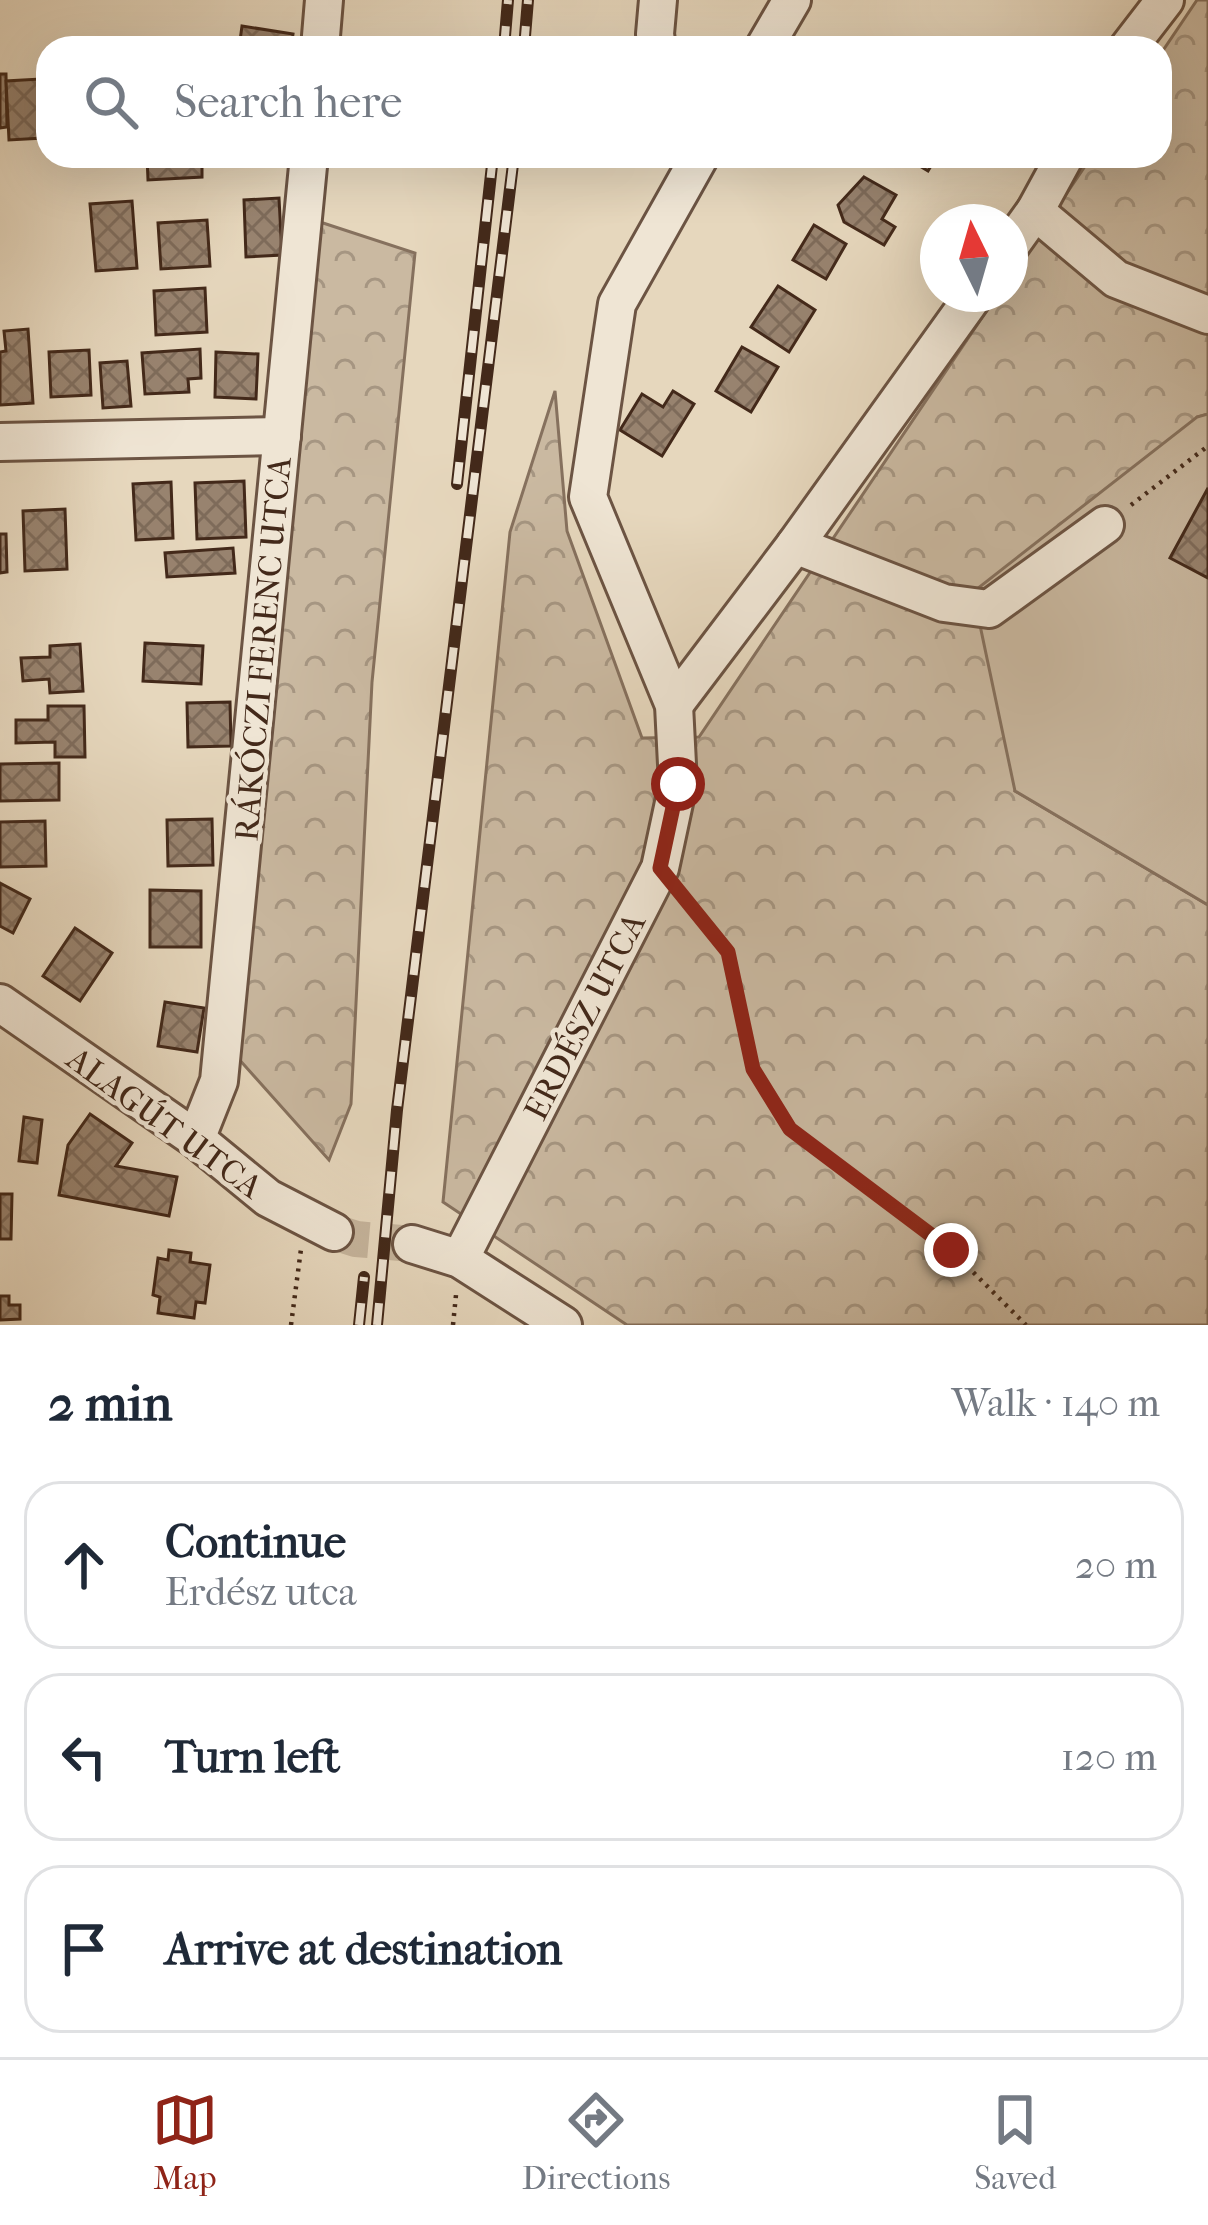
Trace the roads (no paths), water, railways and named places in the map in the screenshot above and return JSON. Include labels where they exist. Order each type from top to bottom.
[{"type":"street","points":[[321,36],[324,0]]},
{"type":"street","points":[[655,36],[658,0]]},
{"type":"street","points":[[771,36],[792,0]]},
{"type":"street","points":[[1137,36],[1165,0]]},
{"type":"street","name":"RÁKÓCZI FERENC UTCA","points":[[196,1139],[219,1081],[308,168]]},
{"type":"street","points":[[674,168],[678,194]]},
{"type":"street","name":"ERDÉSZ UTCA","points":[[460,1259],[660,868],[678,784],[674,705],[588,497],[617,304],[693,168]]},
{"type":"street","points":[[1028,221],[1058,168]]},
{"type":"street","points":[[1035,211],[1116,279],[1208,315]]},
{"type":"street","points":[[674,705],[962,312]]},
{"type":"street","points":[[0,442],[282,436]]},
{"type":"street","points":[[795,545],[944,603],[989,609],[1105,525]]},
{"type":"street","name":"ALAGÚT UTCA","points":[[0,1003],[196,1139],[268,1198],[322,1227]]},
{"type":"street","points":[[412,1244],[460,1259],[562,1325]]},
{"type":"tunnel","points":[[334,1232],[412,1244]]},
{"type":"railway","points":[[505,36],[508,0]]},
{"type":"railway","points":[[525,36],[528,0]]},
{"type":"railway","points":[[457,484],[492,168]]},
{"type":"railway","points":[[377,1325],[397,1110],[513,168]]},
{"type":"railway","points":[[359,1325],[364,1277]]}]
